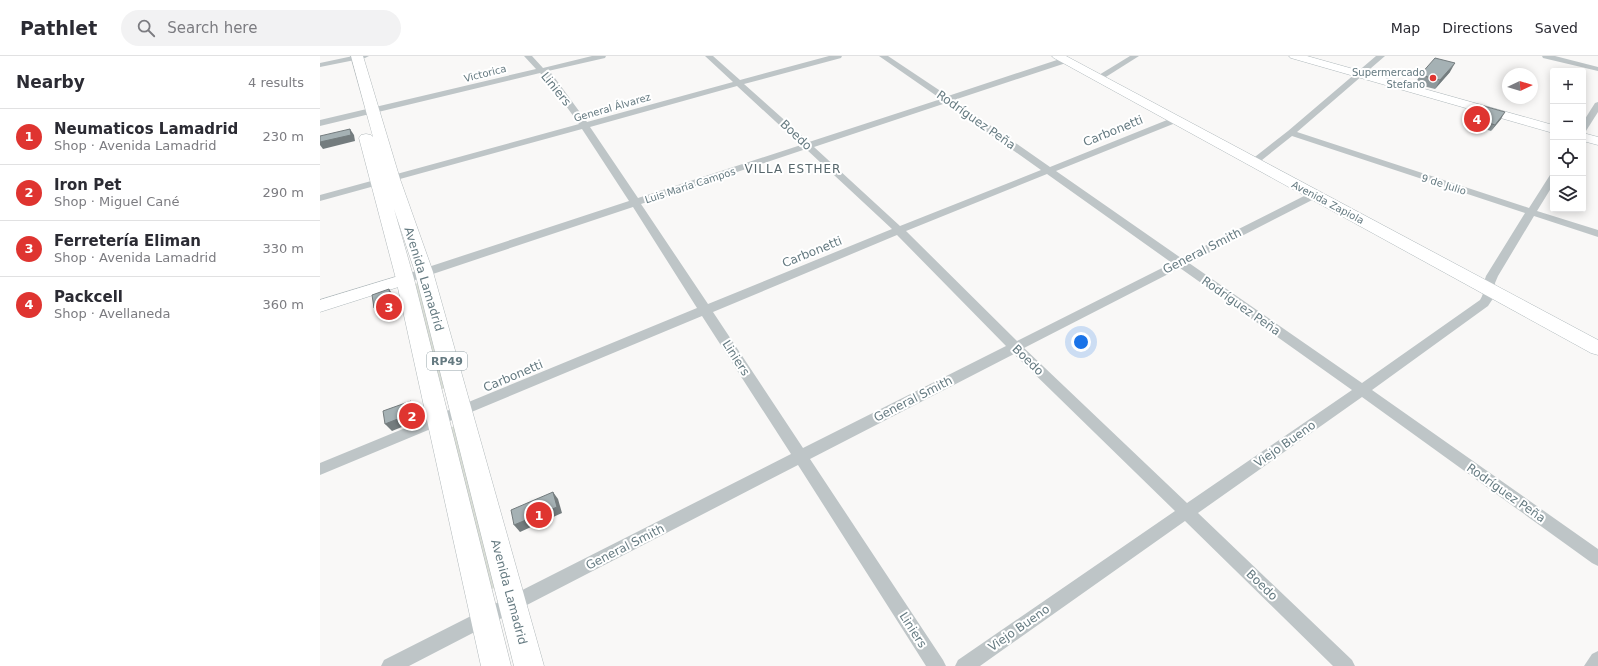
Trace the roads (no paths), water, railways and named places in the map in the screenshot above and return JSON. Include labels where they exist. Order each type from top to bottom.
[{"type":"main road","points":[[1294,56],[1550,127]]},
{"type":"main road","name":"Avenida Lamadrid","points":[[354,57],[385,181],[404,279],[496,666]]},
{"type":"main road","name":"Avenida Zapiola","points":[[1062,58],[1598,348]]},
{"type":"main road","points":[[1586,138],[1598,141]]},
{"type":"main road","name":"Avenida Lamadrid","points":[[385,181],[424,272],[460,412],[530,666]]},
{"type":"main road","points":[[320,306],[404,279]]},
{"type":"street","name":"Liniers","points":[[528,56],[534,64],[549,76],[585,126],[636,202],[937,666]]},
{"type":"street","name":"Victorica","points":[[320,123],[602,56]]},
{"type":"street","name":"Boedo","points":[[709,56],[899,230],[1015,347],[1346,666]]},
{"type":"street","name":"General Álvarez","points":[[320,198],[838,56]]},
{"type":"street","name":"Rodríguez Peña","points":[[882,56],[948,100],[1180,262],[1598,558]]},
{"type":"street","points":[[1098,78],[1135,56]]},
{"type":"street","points":[[1254,162],[1291,133],[1381,56]]},
{"type":"street","points":[[1546,56],[1598,69]]},
{"type":"street","points":[[320,65],[354,57]]},
{"type":"street","name":"Luis María Campos","points":[[404,279],[948,100],[1062,58]]},
{"type":"street","points":[[1586,124],[1598,104]]},
{"type":"street","name":"Carbonetti","points":[[320,469],[899,230],[1175,120]]},
{"type":"street","name":"9 de Julio","points":[[1291,133],[1598,234]]},
{"type":"street","name":"Viejo Bueno","points":[[964,666],[1362,390],[1484,303],[1490,294],[1489,283],[1492,276],[1550,182]]},
{"type":"street","name":"General Smith","points":[[390,666],[1314,195]]},
{"type":"street","points":[[1593,666],[1598,660]]},
{"type":"place","name":"Supermercado Stefano","points":[[1433,78]]},
{"type":"place","name":"Packcell","points":[[1477,119]]},
{"type":"place","name":"Ferretería Eliman","points":[[389,307]]},
{"type":"place","name":"Iron Pet","points":[[412,416]]},
{"type":"place","name":"Neumaticos Lamadrid","points":[[539,515]]},
{"type":"district","name":"VILLA ESTHER","points":[[793,169]]}]
